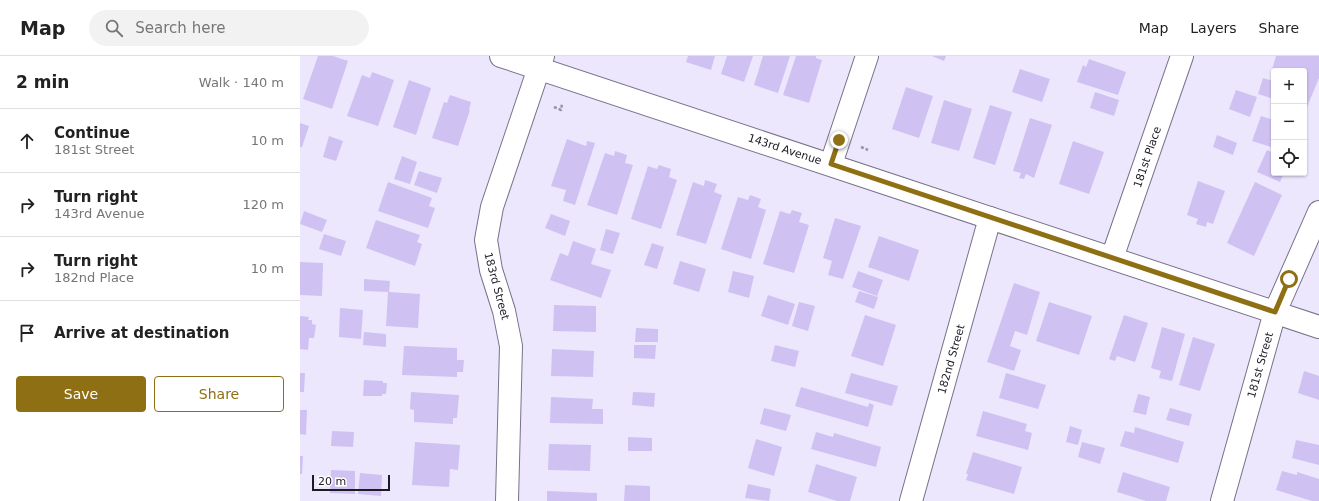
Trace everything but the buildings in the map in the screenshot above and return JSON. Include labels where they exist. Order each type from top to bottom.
[{"type":"street","name":"143rd Avenue","points":[[501,56],[541,62],[831,164],[1319,327]]},
{"type":"street","points":[[831,164],[867,56]]},
{"type":"street","name":"181st Place","points":[[1112,258],[1182,56]]},
{"type":"street","name":"183rd Street","points":[[507,501],[511,346],[504,310],[491,270],[486,240],[492,207],[541,62]]},
{"type":"street","name":"181st Street","points":[[1222,501],[1275,312],[1319,212]]},
{"type":"street","name":"182nd Street","points":[[911,501],[990,218]]},
{"type":"path","points":[[554,107],[560,110],[562,104]]},
{"type":"path","points":[[861,147],[868,150]]},
{"type":"route","points":[[839,140],[831,164],[1275,312],[1289,279]]}]
